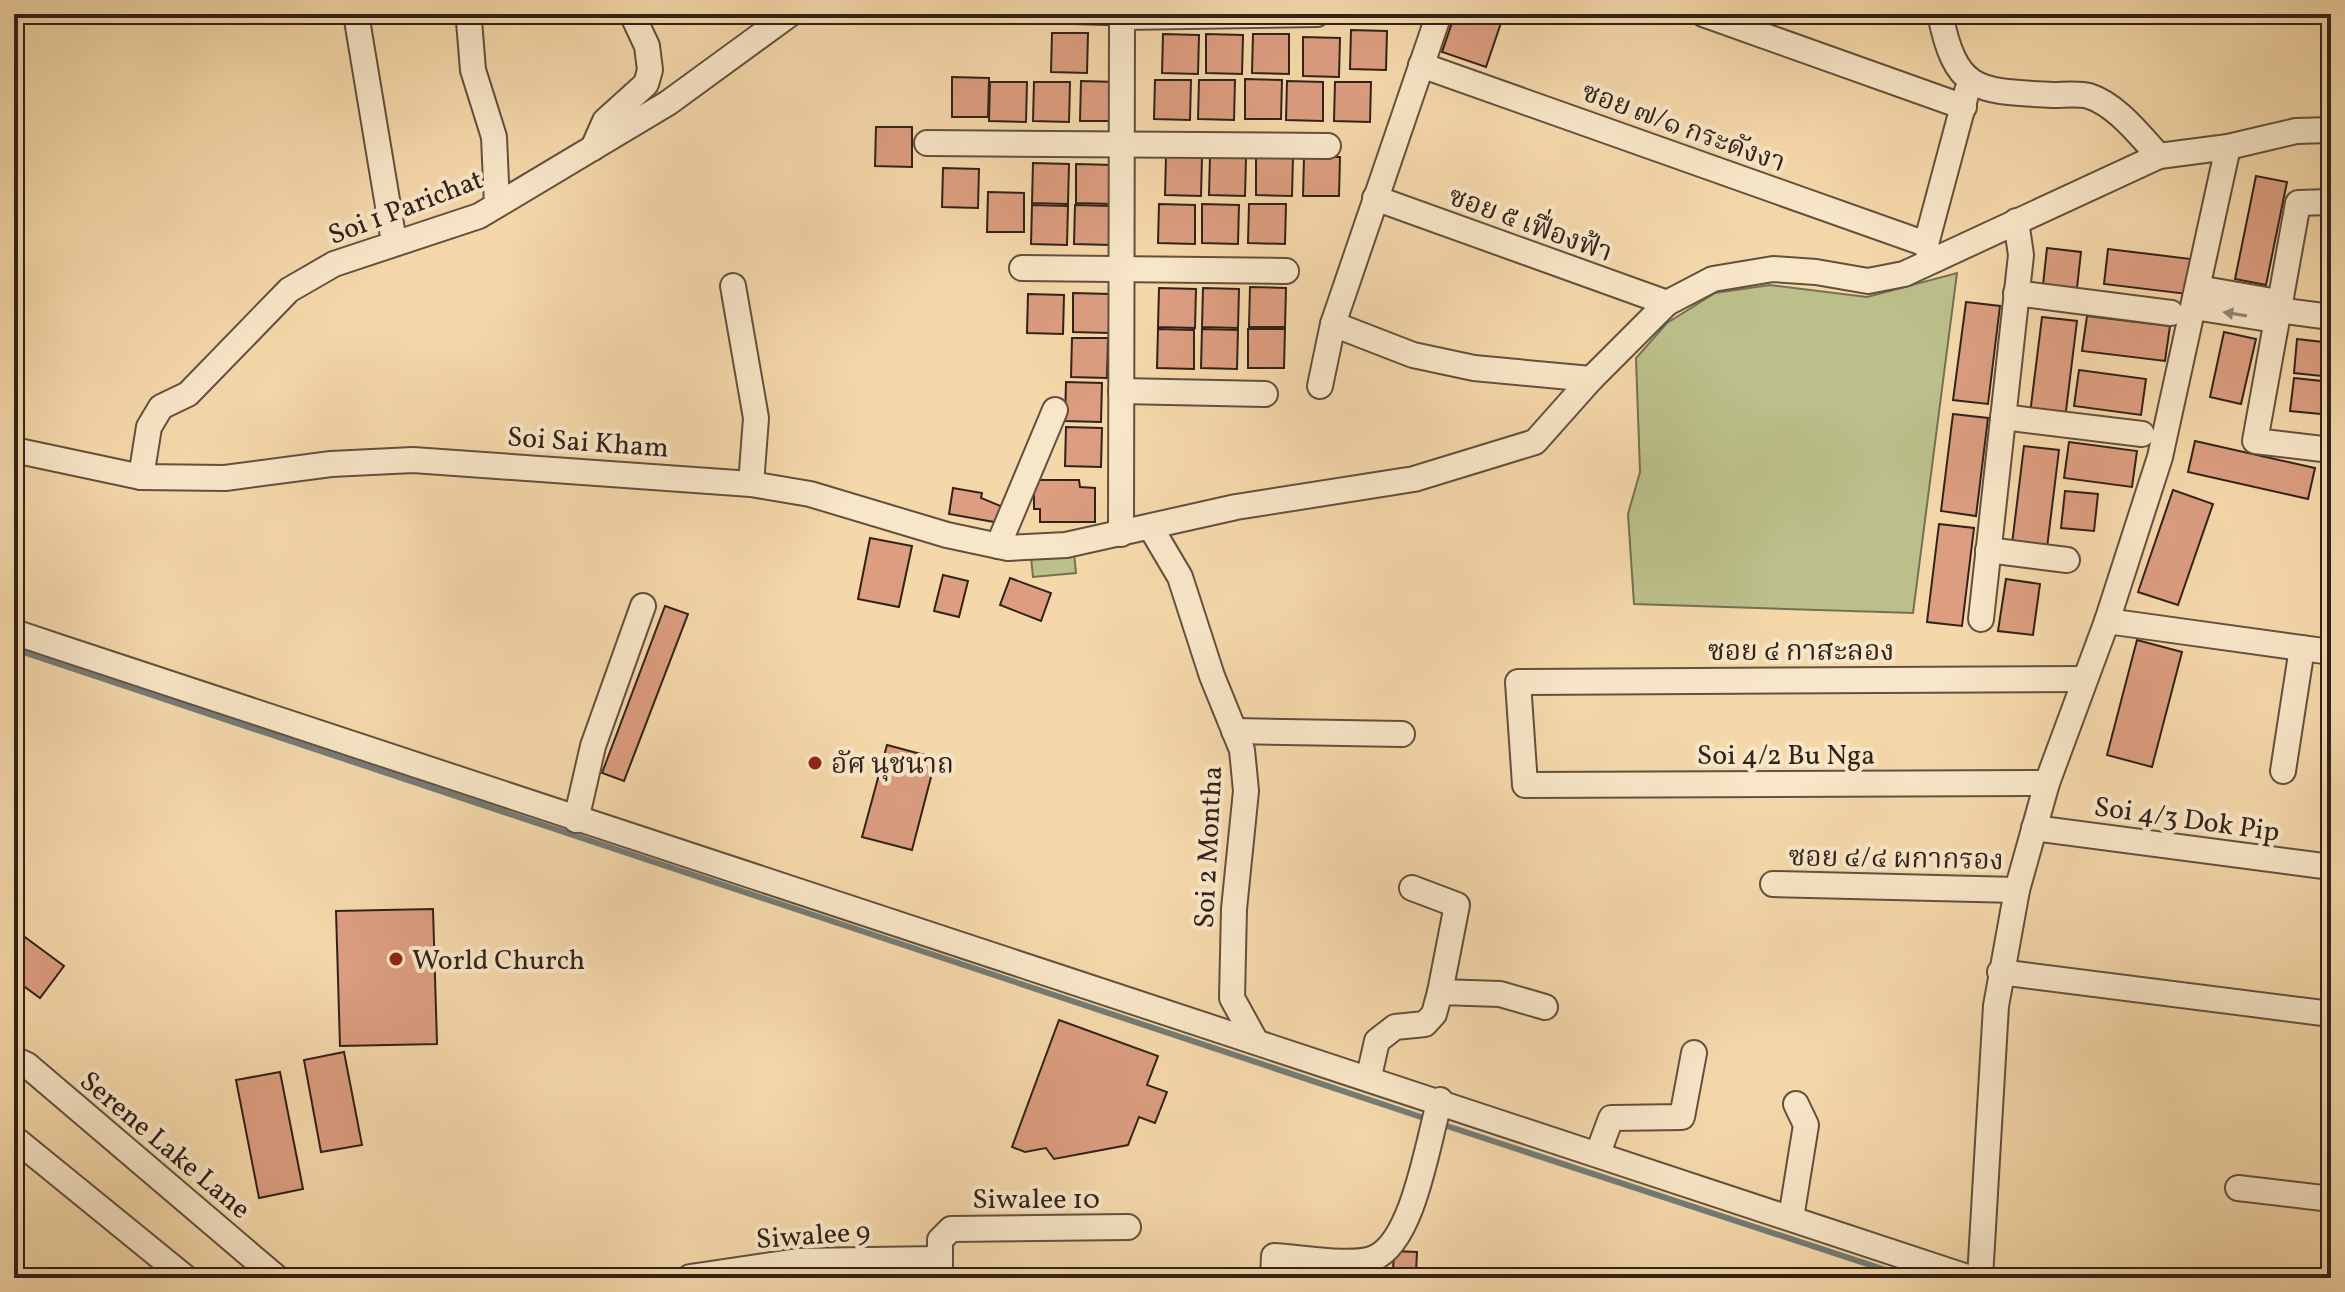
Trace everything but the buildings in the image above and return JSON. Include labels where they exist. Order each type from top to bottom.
[{"type":"street","points":[[356,14],[394,242]]},
{"type":"street","points":[[593,148],[605,121],[646,84],[650,70],[647,46],[632,14]]},
{"type":"street","name":"Soi 1 Parichat","points":[[141,477],[149,427],[161,407],[188,394],[289,290],[334,264],[479,216],[668,103],[790,14]]},
{"type":"street","points":[[1121,534],[1122,17],[1317,14]]},
{"type":"street","points":[[1320,386],[1333,324],[1439,14]]},
{"type":"street","points":[[1703,14],[1964,107]]},
{"type":"street","points":[[1940,14],[1954,64],[1969,82],[2009,93],[2089,96],[2118,114],[2159,156]]},
{"type":"street","points":[[469,21],[473,70],[494,137],[497,205]]},
{"type":"street","name":"ซอย ๗/๑ กระดังงา","points":[[1421,65],[1929,253]]},
{"type":"street","points":[[1929,253],[1969,82]]},
{"type":"street","name":"Soi Sai Kham","points":[[14,450],[141,477],[225,478],[331,464],[413,460],[751,484],[810,494],[998,546],[1066,545],[1236,507],[1414,479],[1535,442],[1591,379],[1667,303],[1713,279],[1773,269],[1816,272],[1868,281],[1904,274],[1929,253],[2016,221],[2159,156],[2228,147],[2296,131],[2331,130]]},
{"type":"street","points":[[927,143],[1328,146]]},
{"type":"street","points":[[1980,1278],[2000,972],[2017,890],[2047,783],[2107,621],[2160,457],[2188,303],[2228,147]]},
{"type":"street","name":"ซอย ๕ เฟื่องฟ้า","points":[[1375,198],[1667,303]]},
{"type":"street","points":[[2331,202],[2298,203],[2255,441],[2331,450]]},
{"type":"street","points":[[1981,619],[2021,255],[2016,221]]},
{"type":"street","points":[[1022,268],[1286,271]]},
{"type":"street","points":[[733,286],[756,418],[751,484]]},
{"type":"street","points":[[2016,293],[2188,303],[2331,317]]},
{"type":"street","points":[[1333,324],[1413,355],[1474,368],[1591,379]]},
{"type":"street","points":[[1121,391],[1265,394]]},
{"type":"street","points":[[998,546],[1055,410]]},
{"type":"street","points":[[2003,417],[2142,434]]},
{"type":"street","name":"Soi 2 Montha","points":[[1151,528],[1180,577],[1242,750],[1246,791],[1234,909],[1232,998],[1254,1038]]},
{"type":"street","points":[[1988,550],[2067,560]]},
{"type":"street","points":[[576,820],[593,746],[643,606]]},
{"type":"street","points":[[2107,621],[2331,652]]},
{"type":"street","points":[[14,632],[576,820],[1369,1076],[1436,1115],[1598,1153],[1970,1278]]},
{"type":"street","points":[[2283,771],[2302,648]]},
{"type":"street","name":"ซอย ๔ กาสะลอง","points":[[1525,785],[1518,682],[2084,679]]},
{"type":"street","points":[[1234,731],[1402,734]]},
{"type":"street","name":"Soi 4/2 Bu Nga","points":[[1525,785],[2047,783]]},
{"type":"street","name":"Soi 4/3 Dok Pip","points":[[2034,828],[2331,867]]},
{"type":"street","name":"ซอย ๔/๔ ผกากรอง","points":[[1773,884],[2017,890]]},
{"type":"street","points":[[1369,1076],[1377,1041],[1395,1027],[1425,1024],[1434,1014],[1440,992],[1457,905],[1412,888]]},
{"type":"street","points":[[2000,972],[2331,1014]]},
{"type":"street","points":[[1440,992],[1500,994],[1545,1007]]},
{"type":"street","points":[[1598,1153],[1611,1118],[1682,1117],[1694,1053]]},
{"type":"street","name":"Serene Lake Lane","points":[[14,1059],[27,1065],[277,1278]]},
{"type":"street","points":[[1791,1218],[1806,1125],[1796,1104]]},
{"type":"street","points":[[1273,1278],[1274,1256],[1361,1261],[1375,1268],[1395,1242],[1402,1227],[1436,1115]]},
{"type":"street","points":[[14,1138],[186,1278]]},
{"type":"street","points":[[2238,1188],[2331,1199]]},
{"type":"street","name":"Siwalee 10","points":[[940,1269],[940,1240],[951,1229],[1128,1227]]},
{"type":"street","name":"Siwalee 9","points":[[690,1277],[798,1261],[940,1269]]},
{"type":"green space","points":[[1957,273],[1913,613],[1634,604],[1628,514],[1640,472],[1636,358],[1667,323],[1715,293],[1770,285],[1867,297]]},
{"type":"green space","points":[[1074,553],[1076,573],[1033,577],[1031,557]]},
{"type":"waterway","points":[[14,649],[1427,1119]]},
{"type":"waterway","points":[[1438,1123],[1910,1278]]},
{"type":"place","name":"อัศ นุชนาถ","points":[[815,763]]},
{"type":"place","name":"World Church","points":[[396,959]]}]
